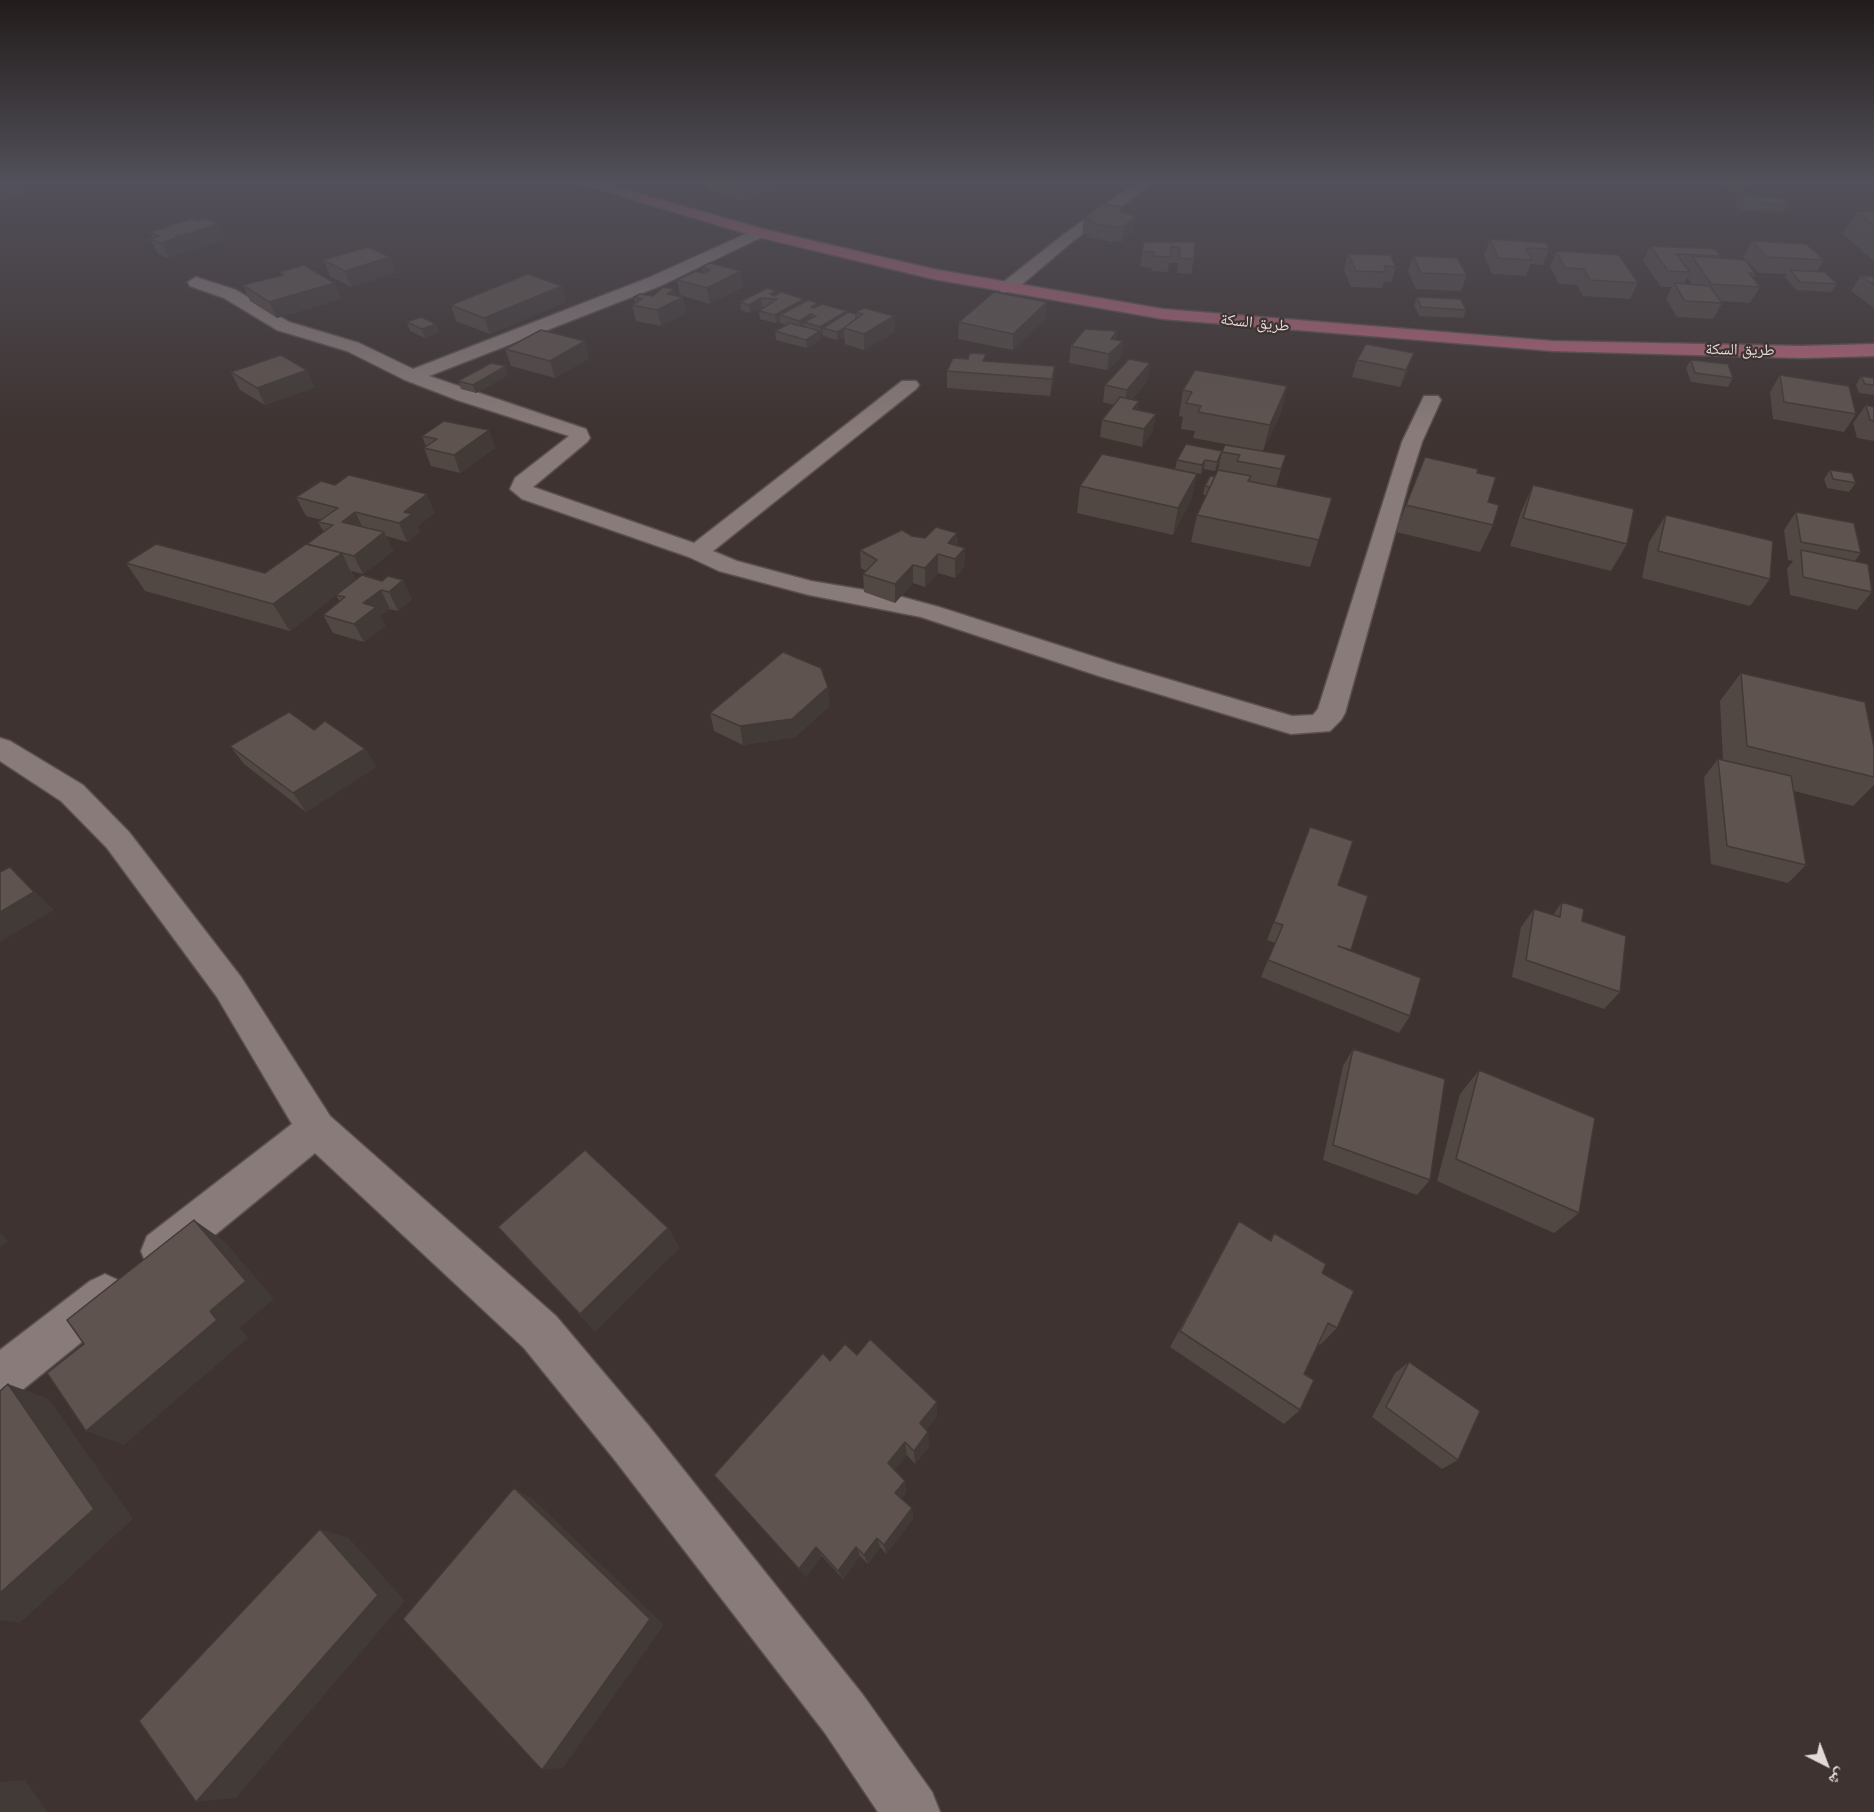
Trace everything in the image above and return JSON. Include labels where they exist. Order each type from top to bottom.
[{"type":"main road","name":"طريق السكة","points":[[897,266],[1007,288],[1163,314],[1300,327],[1553,346],[1802,352],[1874,350]]},
{"type":"street","points":[[412,376],[654,282],[689,266]]},
{"type":"street","points":[[1007,288],[1034,266]]},
{"type":"street","points":[[196,282],[230,294],[283,326],[353,347],[412,376],[464,396],[579,433],[580,438],[523,483],[521,489],[659,541],[697,552],[728,566],[809,588],[895,603],[930,612],[1256,716],[1291,725],[1320,724],[1331,713],[1397,486],[1412,442],[1431,400]]},
{"type":"street","points":[[697,552],[909,386]]},
{"type":"street","points":[[0,748],[72,793],[118,840],[229,987],[316,1129],[540,1332],[631,1442],[822,1686],[912,1812]]},
{"type":"street","points":[[0,1379],[316,1129]]},
{"type":"building","points":[[305,266],[334,283],[269,302],[243,285],[284,275],[280,272]]},
{"type":"building","points":[[334,266],[362,266],[345,271]]},
{"type":"building","points":[[720,266],[741,271],[707,288],[677,280],[696,271],[703,273],[710,270],[702,267]]},
{"type":"building","points":[[1353,266],[1395,266],[1396,267],[1384,266],[1387,272],[1356,271]]},
{"type":"building","points":[[1417,266],[1461,266],[1467,275],[1421,273]]},
{"type":"building","points":[[1564,266],[1626,266],[1638,283],[1590,280],[1584,269],[1565,268]]},
{"type":"building","points":[[1664,266],[1685,266],[1690,272],[1668,271]]},
{"type":"building","points":[[1698,266],[1749,266],[1756,274],[1749,273],[1760,287],[1711,284]]},
{"type":"building","points":[[1790,270],[1825,272],[1837,284],[1800,282]]},
{"type":"building","points":[[528,274],[562,286],[484,318],[451,305]]},
{"type":"building","points":[[1861,275],[1874,277],[1874,285]]},
{"type":"building","points":[[1674,283],[1710,286],[1722,303],[1685,301]]},
{"type":"building","points":[[663,287],[674,289],[667,294],[683,297],[657,310],[632,305],[642,299],[634,297],[640,294],[653,296]]},
{"type":"building","points":[[767,288],[777,291],[770,294],[775,296],[781,292],[804,299],[775,315],[759,311],[777,299],[761,298],[749,305],[740,302]]},
{"type":"building","points":[[994,292],[1047,302],[1013,334],[959,322]]},
{"type":"building","points":[[1417,297],[1461,299],[1466,310],[1421,307]]},
{"type":"building","points":[[808,300],[818,303],[811,307],[814,308],[822,304],[847,311],[820,327],[804,322],[816,316],[811,314],[799,321],[780,315]]},
{"type":"building","points":[[864,308],[894,316],[864,334],[844,328],[863,314],[856,312]]},
{"type":"building","points":[[848,312],[856,314],[856,319],[845,328],[837,332],[823,328]]},
{"type":"building","points":[[421,317],[436,324],[422,329],[407,322]]},
{"type":"building","points":[[790,323],[820,331],[806,340],[775,331]]},
{"type":"building","points":[[1085,329],[1117,331],[1111,339],[1123,341],[1109,354],[1071,346]]},
{"type":"building","points":[[541,330],[585,341],[550,361],[505,349]]},
{"type":"building","points":[[1366,344],[1414,353],[1406,370],[1357,360]]},
{"type":"building","points":[[970,353],[986,354],[983,361],[1055,366],[1052,379],[947,371],[953,358],[968,359]]},
{"type":"building","points":[[281,355],[307,370],[257,388],[231,372]]},
{"type":"building","points":[[1129,359],[1150,363],[1127,390],[1105,385]]},
{"type":"building","points":[[1691,360],[1728,364],[1733,378],[1695,373]]},
{"type":"building","points":[[491,363],[506,366],[473,385],[458,381]]},
{"type":"building","points":[[1195,370],[1287,386],[1270,425],[1198,412],[1201,406],[1186,403],[1192,392],[1183,390]]},
{"type":"building","points":[[1780,375],[1849,386],[1856,414],[1784,402]]},
{"type":"building","points":[[1861,376],[1874,378],[1874,385],[1865,384]]},
{"type":"building","points":[[1120,397],[1139,401],[1133,409],[1156,414],[1144,429],[1102,420]]},
{"type":"building","points":[[1866,405],[1874,407],[1874,421],[1870,420]]},
{"type":"building","points":[[444,421],[489,430],[454,455],[424,448],[437,439],[422,436]]},
{"type":"building","points":[[1186,444],[1222,451],[1217,462],[1205,460],[1202,465],[1177,460]]},
{"type":"building","points":[[1225,445],[1286,455],[1281,469],[1237,461],[1240,455],[1222,452]]},
{"type":"building","points":[[1102,454],[1197,474],[1178,508],[1080,486]]},
{"type":"building","points":[[1425,457],[1478,469],[1477,473],[1496,477],[1488,502],[1499,505],[1493,525],[1406,505]]},
{"type":"building","points":[[1218,470],[1251,476],[1248,481],[1332,498],[1319,540],[1197,515]]},
{"type":"building","points":[[1830,470],[1852,473],[1856,483],[1833,479]]},
{"type":"building","points":[[349,475],[427,494],[404,512],[412,514],[399,523],[355,512],[342,522],[384,532],[354,556],[307,544],[333,525],[318,522],[338,508],[296,497],[321,481],[335,485]]},
{"type":"building","points":[[1210,476],[1215,476],[1210,487],[1205,486]]},
{"type":"building","points":[[1533,485],[1634,509],[1627,544],[1523,518]]},
{"type":"building","points":[[1796,512],[1854,523],[1861,553],[1801,542]]},
{"type":"building","points":[[1666,515],[1773,541],[1770,579],[1658,551]]},
{"type":"building","points":[[936,527],[957,533],[948,543],[965,548],[955,559],[938,554],[925,568],[913,565],[895,584],[863,574],[877,560],[860,550],[902,530],[912,536],[925,538]]},
{"type":"building","points":[[156,544],[265,573],[306,544],[342,553],[273,604],[126,563]]},
{"type":"building","points":[[1801,550],[1868,564],[1872,592],[1803,577]]},
{"type":"building","points":[[362,575],[382,581],[388,576],[403,580],[389,592],[381,590],[363,603],[376,607],[354,624],[323,615],[345,597],[336,595]]},
{"type":"building","points":[[783,652],[821,668],[828,687],[792,719],[740,726],[710,713]]},
{"type":"building","points":[[1741,673],[1865,702],[1874,747],[1874,777],[1747,746]]},
{"type":"building","points":[[289,712],[314,730],[325,721],[365,749],[293,793],[230,746]]},
{"type":"building","points":[[1718,759],[1791,776],[1806,865],[1727,846]]},
{"type":"building","points":[[1310,827],[1353,841],[1338,885],[1368,896],[1351,950],[1338,946],[1421,978],[1410,1016],[1268,960],[1283,925],[1274,922]]},
{"type":"building","points":[[10,867],[34,892],[0,912],[0,872]]},
{"type":"building","points":[[1562,902],[1584,909],[1582,921],[1626,936],[1620,992],[1526,960],[1534,909],[1560,917]]},
{"type":"building","points":[[1353,1049],[1445,1079],[1430,1180],[1333,1145]]},
{"type":"building","points":[[1479,1070],[1595,1118],[1579,1213],[1456,1159]]},
{"type":"building","points":[[585,1150],[668,1228],[580,1314],[498,1227]]},
{"type":"building","points":[[194,1220],[246,1281],[210,1311],[217,1320],[86,1431],[47,1373],[84,1344],[67,1320]]},
{"type":"building","points":[[1239,1221],[1271,1241],[1274,1233],[1326,1264],[1322,1273],[1354,1291],[1337,1328],[1328,1323],[1304,1374],[1314,1380],[1300,1410],[1180,1331]]},
{"type":"building","points":[[870,1339],[937,1402],[920,1423],[928,1432],[914,1451],[905,1442],[888,1463],[905,1481],[895,1493],[912,1508],[884,1545],[877,1538],[864,1555],[856,1547],[838,1571],[816,1547],[799,1569],[714,1475],[823,1353],[830,1361],[845,1344],[857,1355]]},
{"type":"building","points":[[1409,1362],[1480,1411],[1458,1460],[1386,1407]]},
{"type":"building","points":[[8,1384],[94,1509],[0,1593],[0,1391]]},
{"type":"building","points":[[514,1488],[650,1619],[542,1770],[403,1619]]},
{"type":"building","points":[[320,1529],[378,1595],[196,1802],[139,1721]]}]
